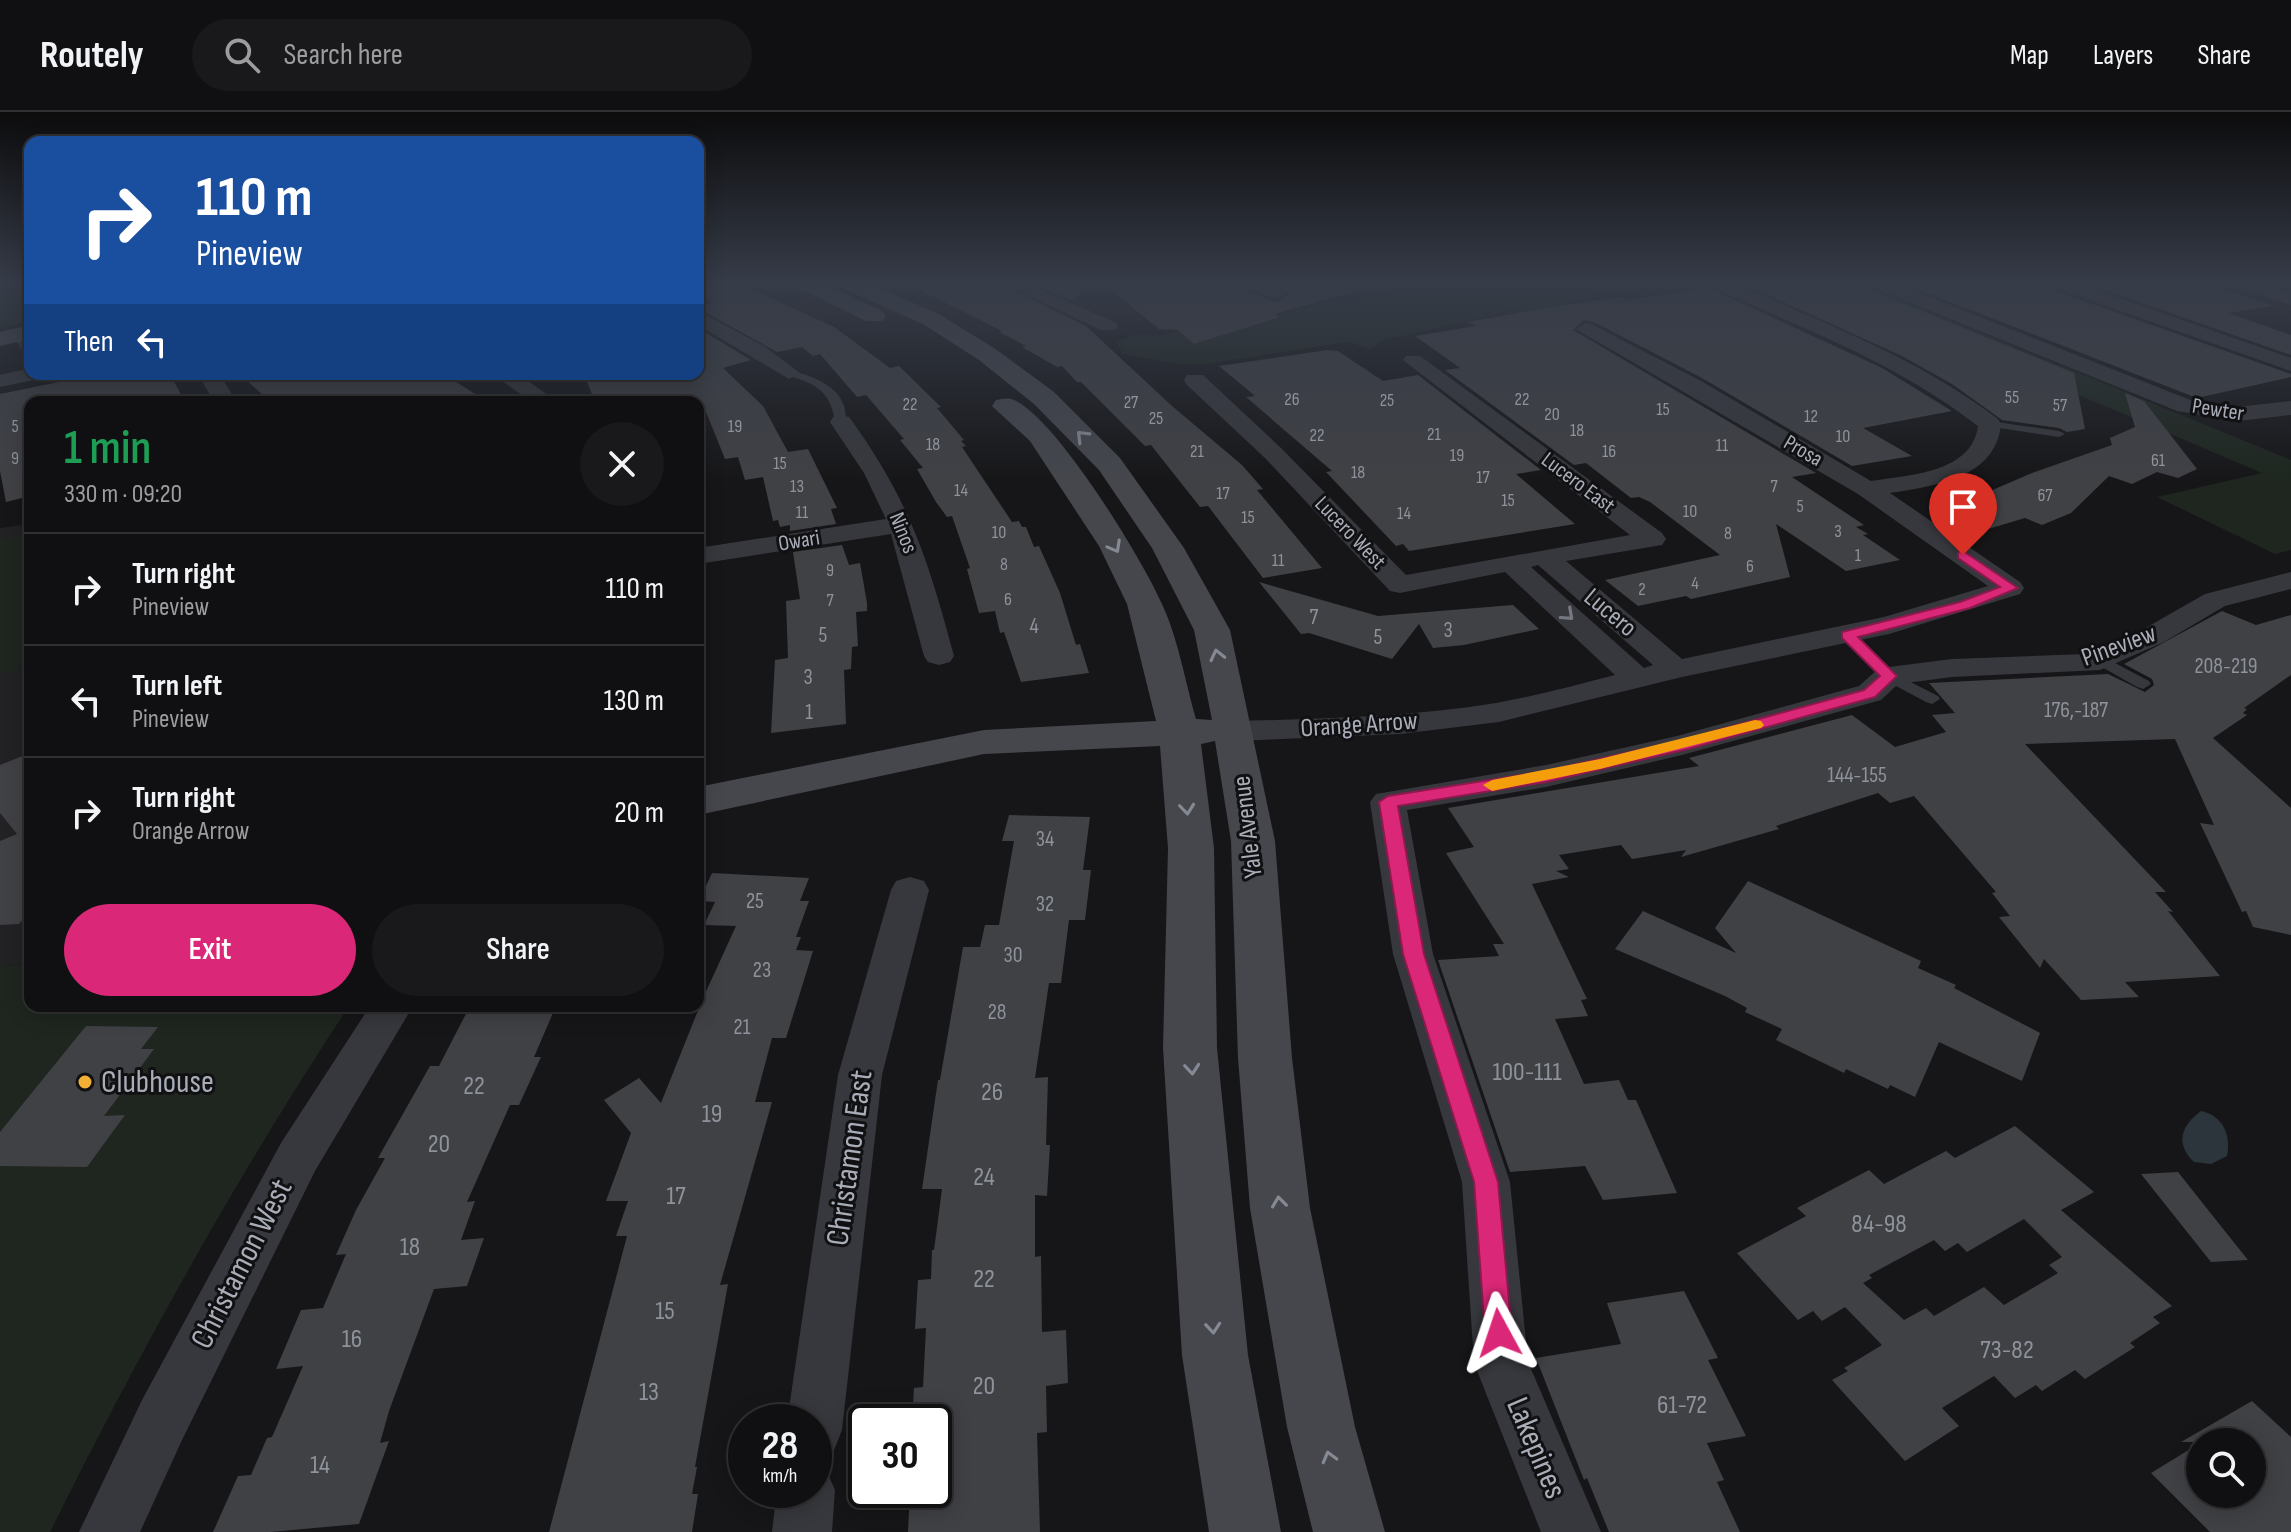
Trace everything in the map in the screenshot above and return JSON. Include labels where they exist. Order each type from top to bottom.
[{"type":"main road","points":[[931,350],[955,366]]},
{"type":"main road","name":"Yale Avenue","points":[[981,350],[1044,398],[1110,464],[1168,548],[1212,630],[1253,841],[1264,1043],[1280,1208],[1321,1427],[1349,1532]]},
{"type":"main road","points":[[989,391],[1041,435],[1115,546],[1145,604],[1179,731],[1191,848],[1190,1048],[1214,1340],[1245,1532]]},
{"type":"main road","name":"Orange Arrow","points":[[704,800],[984,742],[1179,731],[1234,731]]},
{"type":"street","points":[[757,350],[789,373]]},
{"type":"street","name":"Prosa","points":[[1626,350],[1693,386],[1867,489],[2010,588]]},
{"type":"street","points":[[1865,350],[1920,375],[1962,400],[1990,424],[1987,446],[1967,465],[1923,481],[1867,489]]},
{"type":"street","name":"Pewter","points":[[2046,350],[2185,406],[2250,416],[2291,408]]},
{"type":"street","points":[[2249,350],[2291,365]]},
{"type":"street","name":"Lucero East","points":[[1413,360],[1653,539],[1544,556]]},
{"type":"street","points":[[0,381],[24,375]]},
{"type":"street","points":[[512,380],[538,396]]},
{"type":"street","name":"Lucero West","points":[[1195,380],[1273,453],[1400,585],[1544,556]]},
{"type":"street","name":"Ninos","points":[[841,422],[876,474],[901,525],[915,561],[939,656]]},
{"type":"street","name":"Owari","points":[[704,555],[901,525]]},
{"type":"street","name":"Lucero","points":[[1544,556],[1676,669]]},
{"type":"street","name":"Lucero","points":[[1511,563],[1638,679]]},
{"type":"street","name":"Pineview","points":[[1388,802],[1546,776],[1682,745],[1870,693],[1889,676],[1952,668],[2089,663],[2153,636],[2215,600],[2291,580]]},
{"type":"street","name":"Orange Arrow","points":[[1234,731],[1383,727],[1500,711],[1676,669],[1848,635],[1965,605],[2010,588]]},
{"type":"street","points":[[1848,635],[1889,676]]},
{"type":"street","name":"Lakepines","points":[[1388,802],[1413,954],[1486,1182],[1501,1363],[1571,1532]]},
{"type":"street","name":"Christamon East","points":[[817,1404],[860,1075],[910,890]]},
{"type":"street","name":"Christamon West","points":[[109,1532],[162,1420],[298,1157],[388,1012]]},
{"type":"street","points":[[802,1532],[804,1508]]},
{"type":"lane","points":[[789,373],[816,379],[831,391],[840,407],[841,422]]},
{"type":"lane","points":[[1990,424],[2059,434]]},
{"type":"lane","points":[[2098,659],[2143,684]]},
{"type":"lane","points":[[1889,676],[1932,699]]},
{"type":"shaded area","points":[[1121,350],[1295,350],[1206,364],[1178,364],[1123,354]]},
{"type":"shaded area","points":[[1974,350],[2024,350],[2291,460],[2291,550],[2275,554],[2157,497],[2262,473]]},
{"type":"shaded area","points":[[24,525],[24,964],[0,967],[0,528]]},
{"type":"shaded area","points":[[24,536],[24,665],[0,675],[0,539]]},
{"type":"shaded area","points":[[24,964],[24,1012],[345,1012],[268,1134],[192,1264],[50,1532],[0,1532],[0,967]]},
{"type":"shaded area","points":[[2201,1111],[2220,1122],[2228,1140],[2227,1156],[2211,1164],[2194,1162],[2182,1141],[2185,1128]]},
{"type":"building","points":[[704,350],[735,350],[751,360],[723,368],[763,406],[788,452],[808,449],[837,508],[831,509],[836,524],[790,531],[790,525],[780,527],[778,520],[773,521],[763,477],[745,480],[738,457],[725,459],[704,407],[704,396],[593,396],[586,380],[704,380]]},
{"type":"building","points":[[806,350],[866,350],[890,368],[899,366],[941,407],[937,408],[964,440],[961,441],[966,446],[962,447],[1012,522],[1019,521],[1022,527],[1026,527],[1034,547],[1039,546],[1089,673],[1021,682],[1004,632],[1000,633],[995,611],[979,613],[967,569],[970,568],[952,516],[947,517],[936,502],[917,469],[923,468],[900,440],[904,439],[866,395],[857,397],[820,354],[813,356]]},
{"type":"building","points":[[1028,350],[1112,350],[1242,465],[1263,489],[1257,490],[1322,568],[1263,578],[1208,506],[1200,507],[1151,445],[1145,446],[1081,382],[1077,382],[1062,366],[1057,367]]},
{"type":"building","points":[[1330,350],[1338,351],[1383,381],[1418,375],[1541,470],[1516,474],[1575,524],[1409,551],[1403,544],[1396,546],[1326,472],[1332,471],[1246,397],[1255,396],[1219,366]]},
{"type":"building","points":[[1435,350],[1607,350],[1816,473],[1792,477],[1864,525],[1856,527],[1900,560],[1846,571],[1776,524],[1790,577],[1691,599],[1686,596],[1638,606],[1605,580],[1720,555],[1650,502],[1639,497],[1631,498],[1586,463],[1574,465],[1445,370],[1460,368]]},
{"type":"building","points":[[1649,350],[1844,350],[1882,368],[1952,411],[1863,428],[1912,456],[1852,466]]},
{"type":"building","points":[[1889,350],[2018,350],[2074,373],[2085,429],[2067,432],[2059,428],[2002,420],[1952,384]]},
{"type":"building","points":[[2074,350],[2224,350],[2291,374],[2291,377],[2197,398]]},
{"type":"building","points":[[69,380],[173,380],[182,396],[24,396],[24,498],[6,502],[0,471],[0,394]]},
{"type":"building","points":[[246,380],[453,380],[478,396],[264,396]]},
{"type":"building","points":[[2125,393],[2144,401],[2197,469],[2178,478],[2157,472],[2132,484],[2109,476],[2071,513],[2042,525],[2025,518],[1978,532],[1939,513],[2032,473],[2112,445],[2110,438],[2135,427]]},
{"type":"building","points":[[842,545],[849,565],[860,563],[867,603],[867,611],[856,612],[858,646],[852,647],[851,669],[844,670],[846,724],[771,733],[775,660],[788,658],[786,601],[800,599],[793,552]]},
{"type":"building","points":[[1259,582],[1378,616],[1513,605],[1539,629],[1464,645],[1433,648],[1419,624],[1392,659],[1309,633],[1301,634]]},
{"type":"building","points":[[2222,611],[2256,625],[2291,615],[2291,675],[2244,708],[2247,709],[2243,713],[2247,715],[2213,738],[2291,808],[2291,935],[2253,927],[2246,911],[2242,912],[2200,823],[2214,825],[2175,739],[2025,744],[2166,892],[2155,892],[2220,976],[2125,982],[2139,997],[2081,1000],[2044,959],[2040,968],[1999,917],[2010,916],[1992,893],[1996,892],[1914,796],[1890,803],[1878,793],[1776,826],[1779,829],[1681,857],[1686,850],[1632,859],[1621,845],[1559,855],[1569,869],[1556,871],[1569,877],[1532,884],[1587,999],[1581,1000],[1588,1016],[1555,1019],[1584,1084],[1619,1080],[1628,1100],[1636,1100],[1677,1193],[1603,1200],[1585,1166],[1510,1172],[1438,960],[1499,956],[1493,944],[1504,944],[1446,853],[1474,847],[1448,808],[1699,766],[1689,758],[1852,715],[1895,747],[1946,732],[1932,715],[1955,713],[1929,683],[2108,674],[2145,692],[2154,685],[2152,679],[2124,664]]},
{"type":"building","points":[[24,755],[24,918],[19,924],[0,925],[0,841],[17,834],[0,813],[0,765]]},
{"type":"building","points":[[1009,815],[1090,817],[1083,870],[1091,870],[1085,920],[1069,920],[1061,983],[1049,983],[1035,1078],[1048,1077],[1046,1145],[1050,1145],[1047,1196],[1035,1195],[1035,1257],[1041,1256],[1042,1332],[1066,1330],[1068,1383],[1046,1386],[1047,1432],[1037,1433],[1040,1532],[908,1532],[909,1508],[952,1508],[952,1404],[913,1404],[914,1388],[923,1387],[926,1328],[915,1329],[918,1280],[931,1279],[932,1250],[942,1189],[922,1189],[938,1080],[963,947],[980,947],[985,925],[999,925],[1014,841],[1002,841]]},
{"type":"building","points":[[712,873],[809,878],[800,901],[809,901],[796,937],[801,937],[796,950],[813,951],[786,1038],[772,1038],[755,1102],[772,1102],[720,1285],[728,1284],[695,1467],[692,1494],[698,1494],[692,1532],[549,1532],[627,1236],[616,1236],[628,1201],[606,1201],[631,1133],[604,1100],[639,1078],[661,1103],[697,1012],[704,1012],[704,996],[736,926],[704,925],[715,902],[704,901],[704,890]]},
{"type":"building","points":[[1748,881],[1921,961],[1918,968],[1956,985],[1954,988],[2040,1033],[2022,1081],[1939,1042],[1915,1097],[1890,1085],[1888,1089],[1846,1069],[1844,1073],[1776,1040],[1782,1029],[1745,1012],[1747,1008],[1725,996],[1615,949],[1643,911],[1736,953],[1715,928]]},
{"type":"building","points":[[467,1012],[553,1012],[534,1057],[541,1057],[519,1105],[510,1105],[467,1202],[475,1201],[461,1240],[484,1238],[467,1286],[434,1289],[389,1411],[380,1443],[389,1441],[359,1524],[270,1532],[213,1532],[238,1476],[251,1475],[267,1438],[272,1437],[303,1366],[276,1369],[301,1310],[323,1308],[346,1254],[336,1255],[356,1210],[385,1158],[378,1158],[430,1066],[439,1066]]},
{"type":"building","name":"Clubhouse","points":[[86,1026],[158,1027],[141,1049],[154,1049],[104,1116],[125,1115],[87,1167],[0,1166],[0,1132]]},
{"type":"building","points":[[2015,1126],[2094,1192],[2061,1210],[2172,1306],[2153,1317],[2160,1323],[2130,1343],[2135,1347],[2085,1379],[2075,1370],[2042,1391],[2036,1385],[2015,1398],[1994,1376],[1942,1408],[1959,1426],[1905,1461],[1832,1380],[1848,1371],[1844,1368],[1882,1345],[1845,1307],[1822,1321],[1813,1311],[1798,1320],[1737,1253],[1806,1216],[1797,1208],[1869,1170],[1884,1184],[1946,1151],[1955,1158]],"holes":[[[2024,1219],[2062,1257],[2049,1265],[2058,1273],[2004,1305],[1984,1287],[1934,1316],[1926,1308],[1904,1320],[1863,1283],[1872,1278],[1869,1275],[1934,1240],[1945,1251],[1958,1243],[1967,1252]]]},
{"type":"building","points":[[2178,1172],[2248,1260],[2211,1262],[2141,1174]]},
{"type":"building","points":[[1684,1291],[1718,1358],[1708,1360],[1746,1436],[1707,1443],[1724,1480],[1717,1482],[1740,1532],[1609,1532],[1587,1478],[1584,1480],[1536,1358],[1621,1344],[1607,1303]]},
{"type":"building","points":[[2252,1401],[2291,1437],[2291,1532],[2210,1532],[2186,1508],[2266,1508],[2266,1428],[2205,1428]]},
{"type":"building","points":[[2186,1452],[2186,1508],[2151,1473]]},
{"type":"slow traffic","points":[[1492,785],[1600,764],[1755,725]]},
{"type":"place","name":"Clubhouse","points":[[85,1082]]},
{"type":"route","points":[[1499,1333],[1486,1182],[1413,954],[1388,802],[1546,776],[1682,745],[1870,693],[1889,676],[1848,635],[1965,605],[2010,588],[1963,555]]}]
